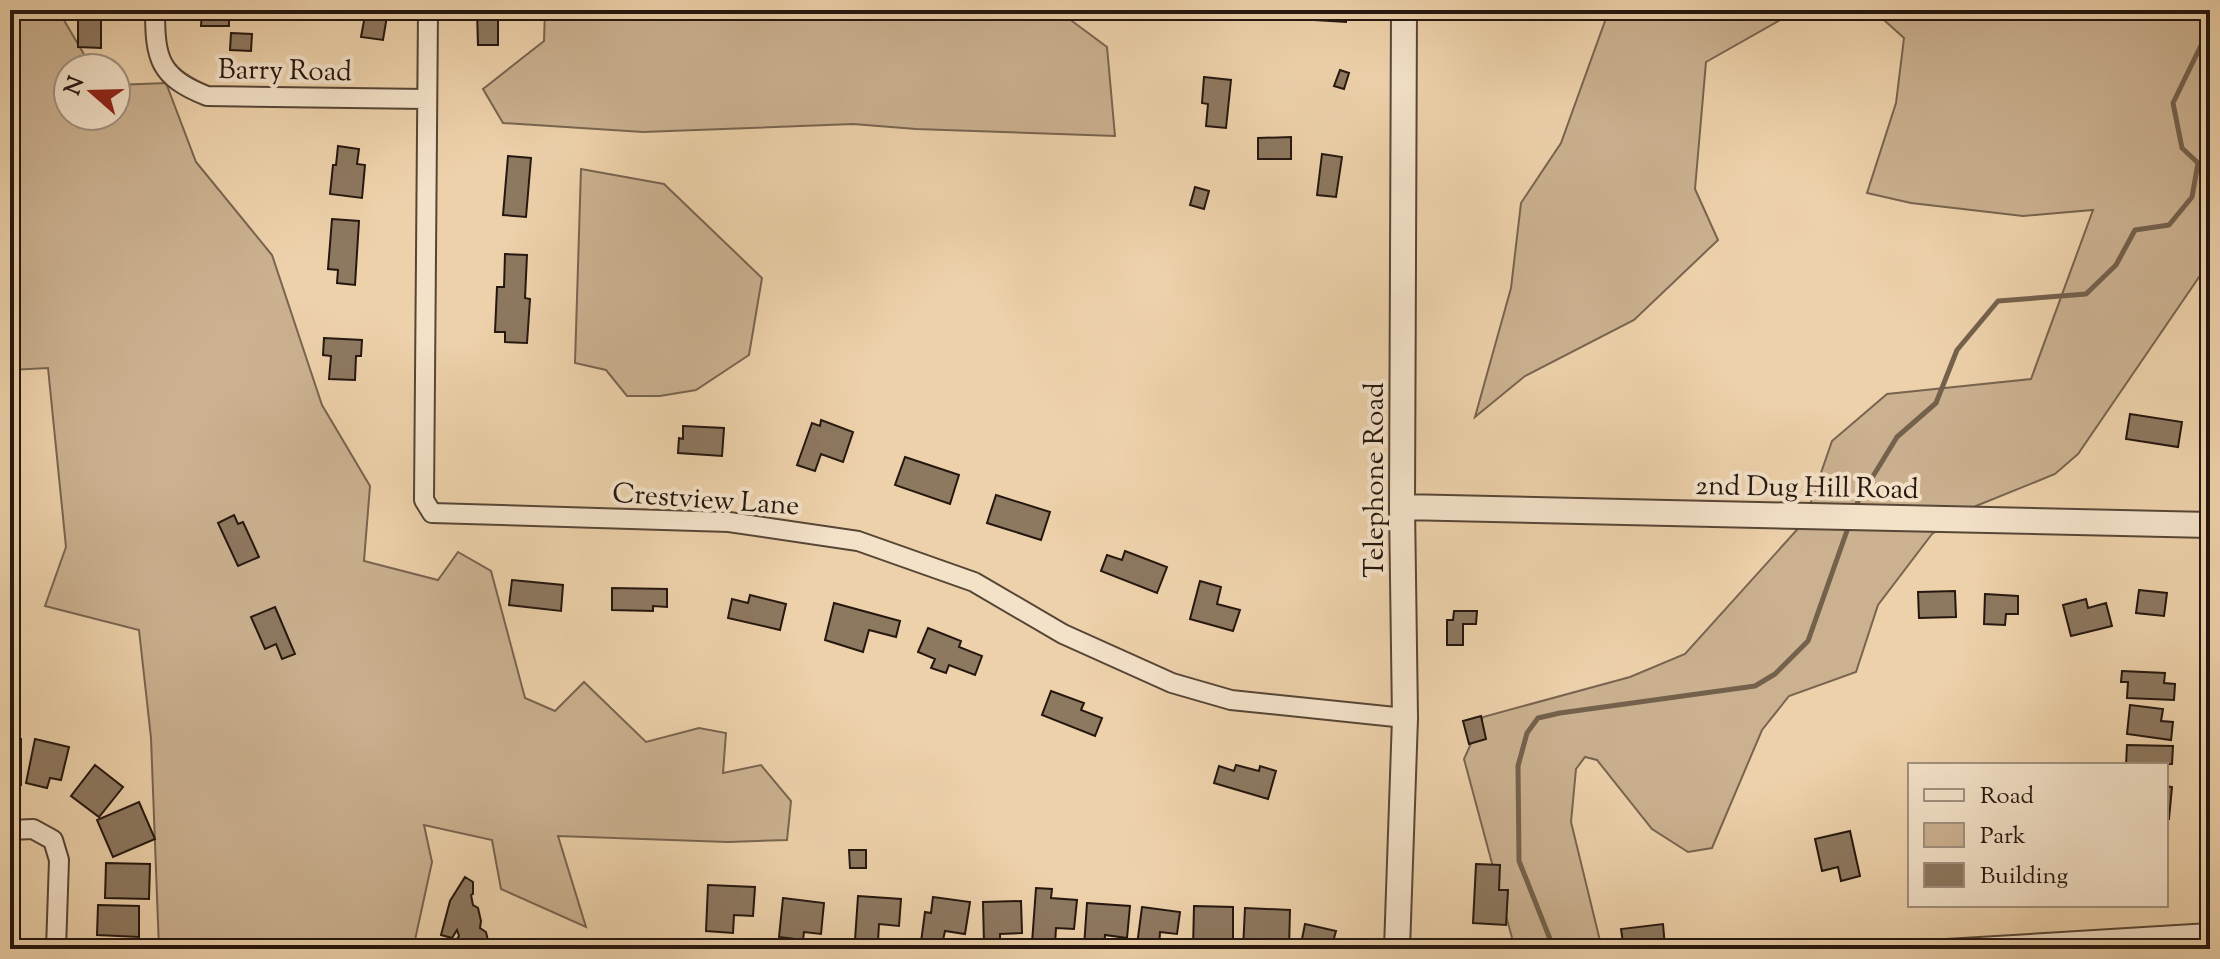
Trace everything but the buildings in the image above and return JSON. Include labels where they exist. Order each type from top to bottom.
[{"type":"street","name":"Barry Road","points":[[155,10],[158,55],[166,72],[183,87],[207,96],[427,99]]},
{"type":"street","points":[[427,99],[428,10]]},
{"type":"street","name":"Telephone Road","points":[[1397,949],[1405,718],[1402,507],[1404,10]]},
{"type":"street","name":"Crestview Lane","points":[[427,99],[424,500],[432,513],[729,522],[858,541],[974,582],[1063,634],[1172,683],[1231,700],[1405,718]]},
{"type":"street","name":"2nd Dug Hill Road","points":[[1402,507],[2210,525]]},
{"type":"street","points":[[10,830],[33,829],[53,840],[59,860],[56,949]]},
{"type":"street","points":[[1946,949],[2007,948],[2210,933]]},
{"type":"green space","points":[[10,10],[58,10],[83,52],[52,52],[52,132],[132,132],[132,84],[166,83],[196,162],[272,255],[322,405],[370,486],[364,561],[438,580],[458,552],[491,571],[525,698],[555,711],[584,682],[646,742],[699,728],[726,733],[723,773],[761,765],[791,801],[787,840],[728,842],[558,836],[586,927],[501,889],[492,840],[424,825],[432,862],[413,949],[159,949],[151,738],[139,630],[45,606],[66,547],[48,368],[10,370]]},
{"type":"green space","points":[[545,10],[1077,10],[1072,21],[1107,47],[1115,136],[853,124],[643,132],[503,123],[483,89],[544,41]]},
{"type":"green space","points":[[1609,10],[2210,10],[2210,261],[2078,454],[2055,474],[1976,506],[1932,534],[1878,605],[1856,672],[1789,696],[1762,730],[1712,848],[1688,852],[1652,829],[1597,760],[1585,757],[1576,769],[1571,822],[1602,949],[1515,949],[1464,759],[1483,717],[1630,677],[1685,654],[1804,522],[1832,441],[1887,394],[2031,379],[2093,210],[2023,216],[1911,203],[1867,193],[1896,103],[1904,38],[1875,12],[1796,11],[1706,62],[1695,189],[1718,240],[1634,320],[1525,376],[1475,417],[1511,288],[1521,203],[1561,143]]},
{"type":"green space","points":[[581,169],[664,184],[762,278],[749,355],[696,390],[660,396],[627,396],[606,370],[575,363]]},
{"type":"waterway","points":[[1854,511],[1897,437],[1936,403],[1957,350],[1998,301],[2086,294],[2116,265],[2135,230],[2169,225],[2192,197],[2198,163],[2182,148],[2173,103],[2210,27]]},
{"type":"waterway","points":[[1554,949],[1519,861],[1518,766],[1527,733],[1538,718],[1755,686],[1775,674],[1808,641],[1849,525]]}]
